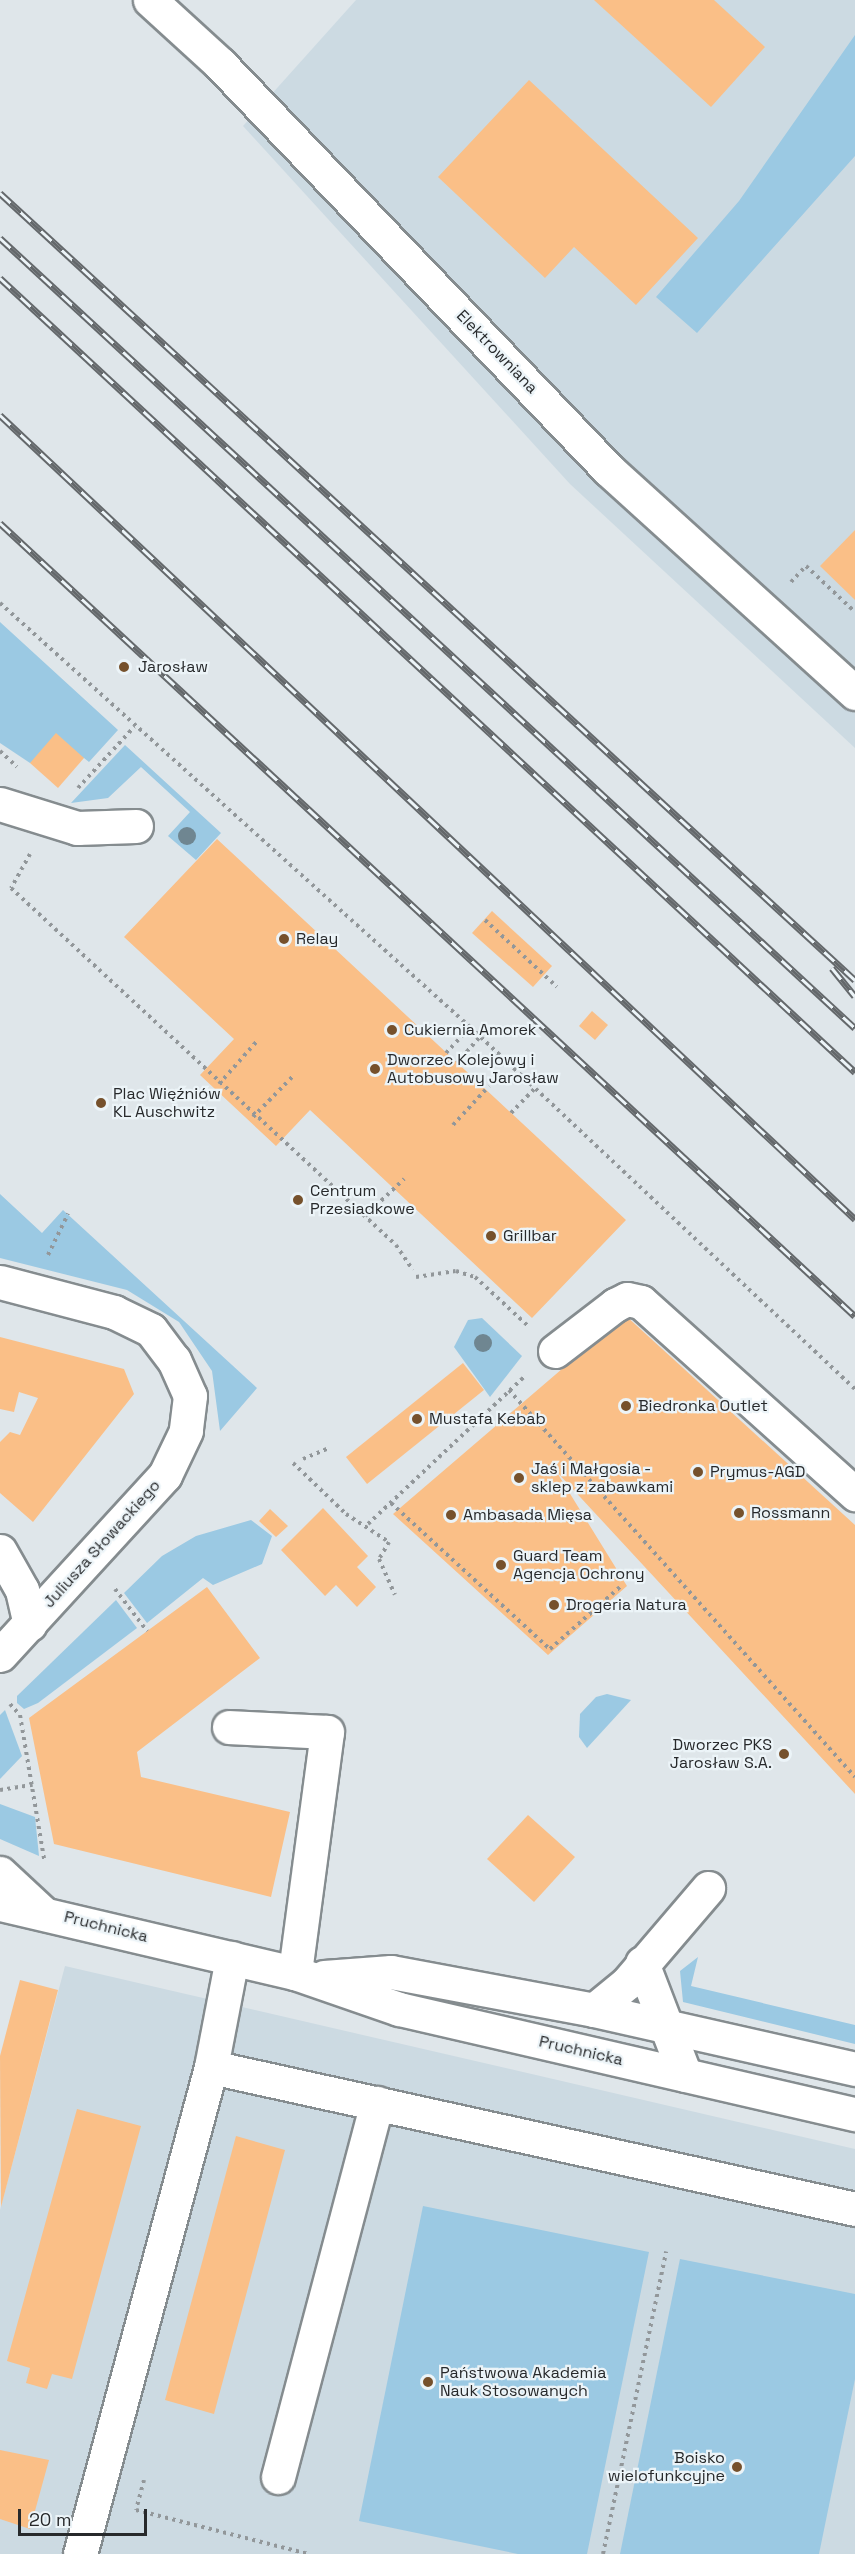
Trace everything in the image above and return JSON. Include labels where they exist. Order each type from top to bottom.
[{"type":"street","name":"Elektrowniana","points":[[150,0],[220,64],[609,470],[855,693]]},
{"type":"street","points":[[0,804],[48,822],[76,828],[136,826]]},
{"type":"street","name":"Juliusza Słowackiego","points":[[0,1282],[114,1312],[151,1330],[174,1360],[190,1396],[186,1431],[165,1474],[0,1655]]},
{"type":"street","points":[[555,1351],[615,1305],[627,1299],[641,1302],[855,1494]]},
{"type":"street","points":[[0,1551],[22,1590],[30,1624]]},
{"type":"street","points":[[229,1727],[327,1732],[303,1976]]},
{"type":"street","name":"Pruchnicka","points":[[0,1873],[42,1912]]},
{"type":"street","points":[[594,2010],[642,1963],[708,1888]]},
{"type":"street","name":"Pruchnicka","points":[[0,1904],[42,1912],[303,1976],[399,2009],[854,2114]]},
{"type":"street","points":[[80,2554],[211,2067],[232,1958]]},
{"type":"street","points":[[642,1963],[663,2025],[685,2075]]},
{"type":"street","name":"Pruchnicka","points":[[303,1976],[391,1972],[594,2010],[855,2069]]},
{"type":"street","points":[[211,2067],[855,2209]]},
{"type":"street","points":[[278,2477],[377,2103]]},
{"type":"path","points":[[806,566],[855,612]]},
{"type":"path","points":[[0,603],[134,727],[470,1027],[855,1389]]},
{"type":"path","points":[[134,727],[48,822],[11,888],[254,1117],[365,1216],[413,1270]]},
{"type":"path","points":[[485,920],[558,987]]},
{"type":"path","points":[[446,1053],[470,1027]]},
{"type":"path","points":[[457,1063],[480,1037]]},
{"type":"path","points":[[219,1084],[257,1041]]},
{"type":"path","points":[[254,1117],[294,1075]]},
{"type":"path","points":[[453,1125],[489,1086]]},
{"type":"path","points":[[511,1113],[535,1088]]},
{"type":"path","points":[[365,1216],[404,1179]]},
{"type":"path","points":[[45,1259],[68,1214]]},
{"type":"path","points":[[368,1524],[509,1390],[555,1351],[475,1277],[456,1271],[416,1277]]},
{"type":"path","points":[[509,1390],[855,1777]]},
{"type":"path","points":[[303,1459],[327,1449]]},
{"type":"path","points":[[293,1463],[346,1514],[368,1524],[389,1542],[379,1559],[395,1595]]},
{"type":"path","points":[[391,1503],[550,1649],[621,1586]]},
{"type":"path","points":[[114,1589],[147,1631]]},
{"type":"path","points":[[10,1704],[20,1715],[44,1862]]},
{"type":"path","points":[[0,1790],[33,1785]]},
{"type":"path","points":[[603,2554],[666,2252]]},
{"type":"path","points":[[145,2476],[136,2510],[309,2554]]},
{"type":"shaded area","points":[[356,0],[855,0],[855,748],[570,484],[243,126]]},
{"type":"shaded area","points":[[855,35],[855,156],[697,333],[656,297],[739,201]]},
{"type":"shaded area","points":[[0,622],[118,730],[89,762],[84,758],[30,763],[0,743]]},
{"type":"shaded area","points":[[125,745],[221,833],[196,860],[168,836],[190,812],[141,767],[108,798],[71,803]]},
{"type":"shaded area","points":[[0,1194],[42,1233],[63,1210],[257,1388],[220,1431],[212,1371],[179,1322],[127,1290],[0,1258]]},
{"type":"shaded area","points":[[482,1318],[522,1356],[490,1397],[454,1347],[468,1320]]},
{"type":"shaded area","points":[[251,1520],[272,1536],[262,1564],[213,1585],[203,1578],[147,1623],[124,1593],[162,1556],[196,1536]]},
{"type":"shaded area","points":[[116,1600],[137,1628],[38,1703],[24,1709],[17,1703],[17,1696]]},
{"type":"shaded area","points":[[607,1694],[631,1700],[587,1748],[579,1737],[580,1714],[596,1697]]},
{"type":"shaded area","points":[[5,1710],[22,1756],[0,1779],[0,1715]]},
{"type":"shaded area","points":[[0,1804],[35,1817],[39,1856],[0,1839]]},
{"type":"shaded area","points":[[698,1957],[691,1986],[855,2025],[855,2044],[683,2002],[680,1971]]},
{"type":"shaded area","name":"Państwowa Akademia Nauk Stosowanych","points":[[65,1966],[855,2149],[855,2554],[0,2554],[0,2210]]},
{"type":"shaded area","points":[[423,2206],[649,2252],[587,2554],[518,2554],[359,2521]]},
{"type":"shaded area","name":"Boisko wielofunkcyjne","points":[[680,2259],[855,2294],[855,2379],[819,2554],[620,2554]]},
{"type":"building","points":[[594,0],[714,0],[765,47],[711,107]]},
{"type":"building","points":[[529,80],[698,238],[636,305],[574,247],[545,278],[438,177]]},
{"type":"building","points":[[855,530],[855,600],[820,566]]},
{"type":"building","points":[[56,733],[84,758],[58,788],[30,763]]},
{"type":"building","name":"Dworzec Kolejowy i Autobusowy Jarosław","points":[[217,839],[626,1220],[532,1318],[310,1110],[276,1146],[200,1075],[234,1039],[124,937]]},
{"type":"building","points":[[492,911],[552,966],[533,987],[472,933]]},
{"type":"building","points":[[592,1011],[608,1025],[595,1040],[579,1026]]},
{"type":"building","points":[[625,1315],[855,1525],[855,1794],[556,1471],[627,1586],[548,1655],[393,1514]]},
{"type":"building","points":[[0,1337],[124,1369],[134,1394],[33,1522],[0,1493],[0,1442],[10,1432],[20,1435],[38,1398],[19,1392],[14,1412],[0,1409]]},
{"type":"building","points":[[463,1363],[484,1390],[367,1484],[346,1457]]},
{"type":"building","points":[[323,1508],[368,1556],[357,1567],[376,1587],[357,1607],[336,1585],[325,1596],[281,1550]]},
{"type":"building","points":[[270,1509],[288,1526],[276,1537],[259,1521]]},
{"type":"building","points":[[207,1587],[260,1658],[137,1752],[141,1777],[290,1812],[271,1897],[54,1844],[29,1718]]},
{"type":"building","points":[[528,1815],[575,1857],[534,1902],[487,1859]]},
{"type":"building","points":[[20,1980],[58,1990],[1,2207],[0,2056]]},
{"type":"building","points":[[77,2109],[141,2126],[72,2379],[52,2374],[47,2389],[26,2383],[30,2368],[7,2361]]},
{"type":"building","points":[[236,2136],[285,2150],[214,2414],[165,2400]]},
{"type":"building","points":[[0,2450],[49,2460],[30,2529],[0,2519]]},
{"type":"railway","points":[[0,193],[855,980]]},
{"type":"railway","points":[[0,238],[855,1028]]},
{"type":"railway","points":[[0,278],[855,1072]]},
{"type":"railway","points":[[0,415],[855,1219]]},
{"type":"railway","points":[[0,523],[855,1316]]},
{"type":"railway","points":[[832,968],[855,996]]},
{"type":"place","name":"Jarosław","points":[[124,667]]},
{"type":"place","name":"Relay","points":[[284,939]]},
{"type":"place","name":"Cukiernia Amorek","points":[[392,1030]]},
{"type":"place","name":"Dworzec Kolejowy i Autobusowy Jarosław","points":[[375,1069]]},
{"type":"place","name":"Plac Więźniów KL Auschwitz","points":[[101,1103]]},
{"type":"place","name":"Centrum Przesiadkowe","points":[[298,1200]]},
{"type":"place","name":"Grillbar","points":[[491,1236]]},
{"type":"place","name":"Biedronka Outlet","points":[[626,1406]]},
{"type":"place","name":"Mustafa Kebab","points":[[417,1419]]},
{"type":"place","name":"Prymus-AGD","points":[[698,1472]]},
{"type":"place","name":"Jaś i Małgosia - sklep z zabawkami","points":[[519,1478]]},
{"type":"place","name":"Rossmann","points":[[739,1513]]},
{"type":"place","name":"Ambasada Mięsa","points":[[451,1515]]},
{"type":"place","name":"Guard Team Agencja Ochrony","points":[[501,1565]]},
{"type":"place","name":"Drogeria Natura","points":[[554,1605]]},
{"type":"place","name":"Dworzec PKS Jarosław S.A.","points":[[784,1754]]},
{"type":"place","name":"Państwowa Akademia Nauk Stosowanych","points":[[428,2382]]},
{"type":"place","name":"Boisko wielofunkcyjne","points":[[737,2467]]}]
